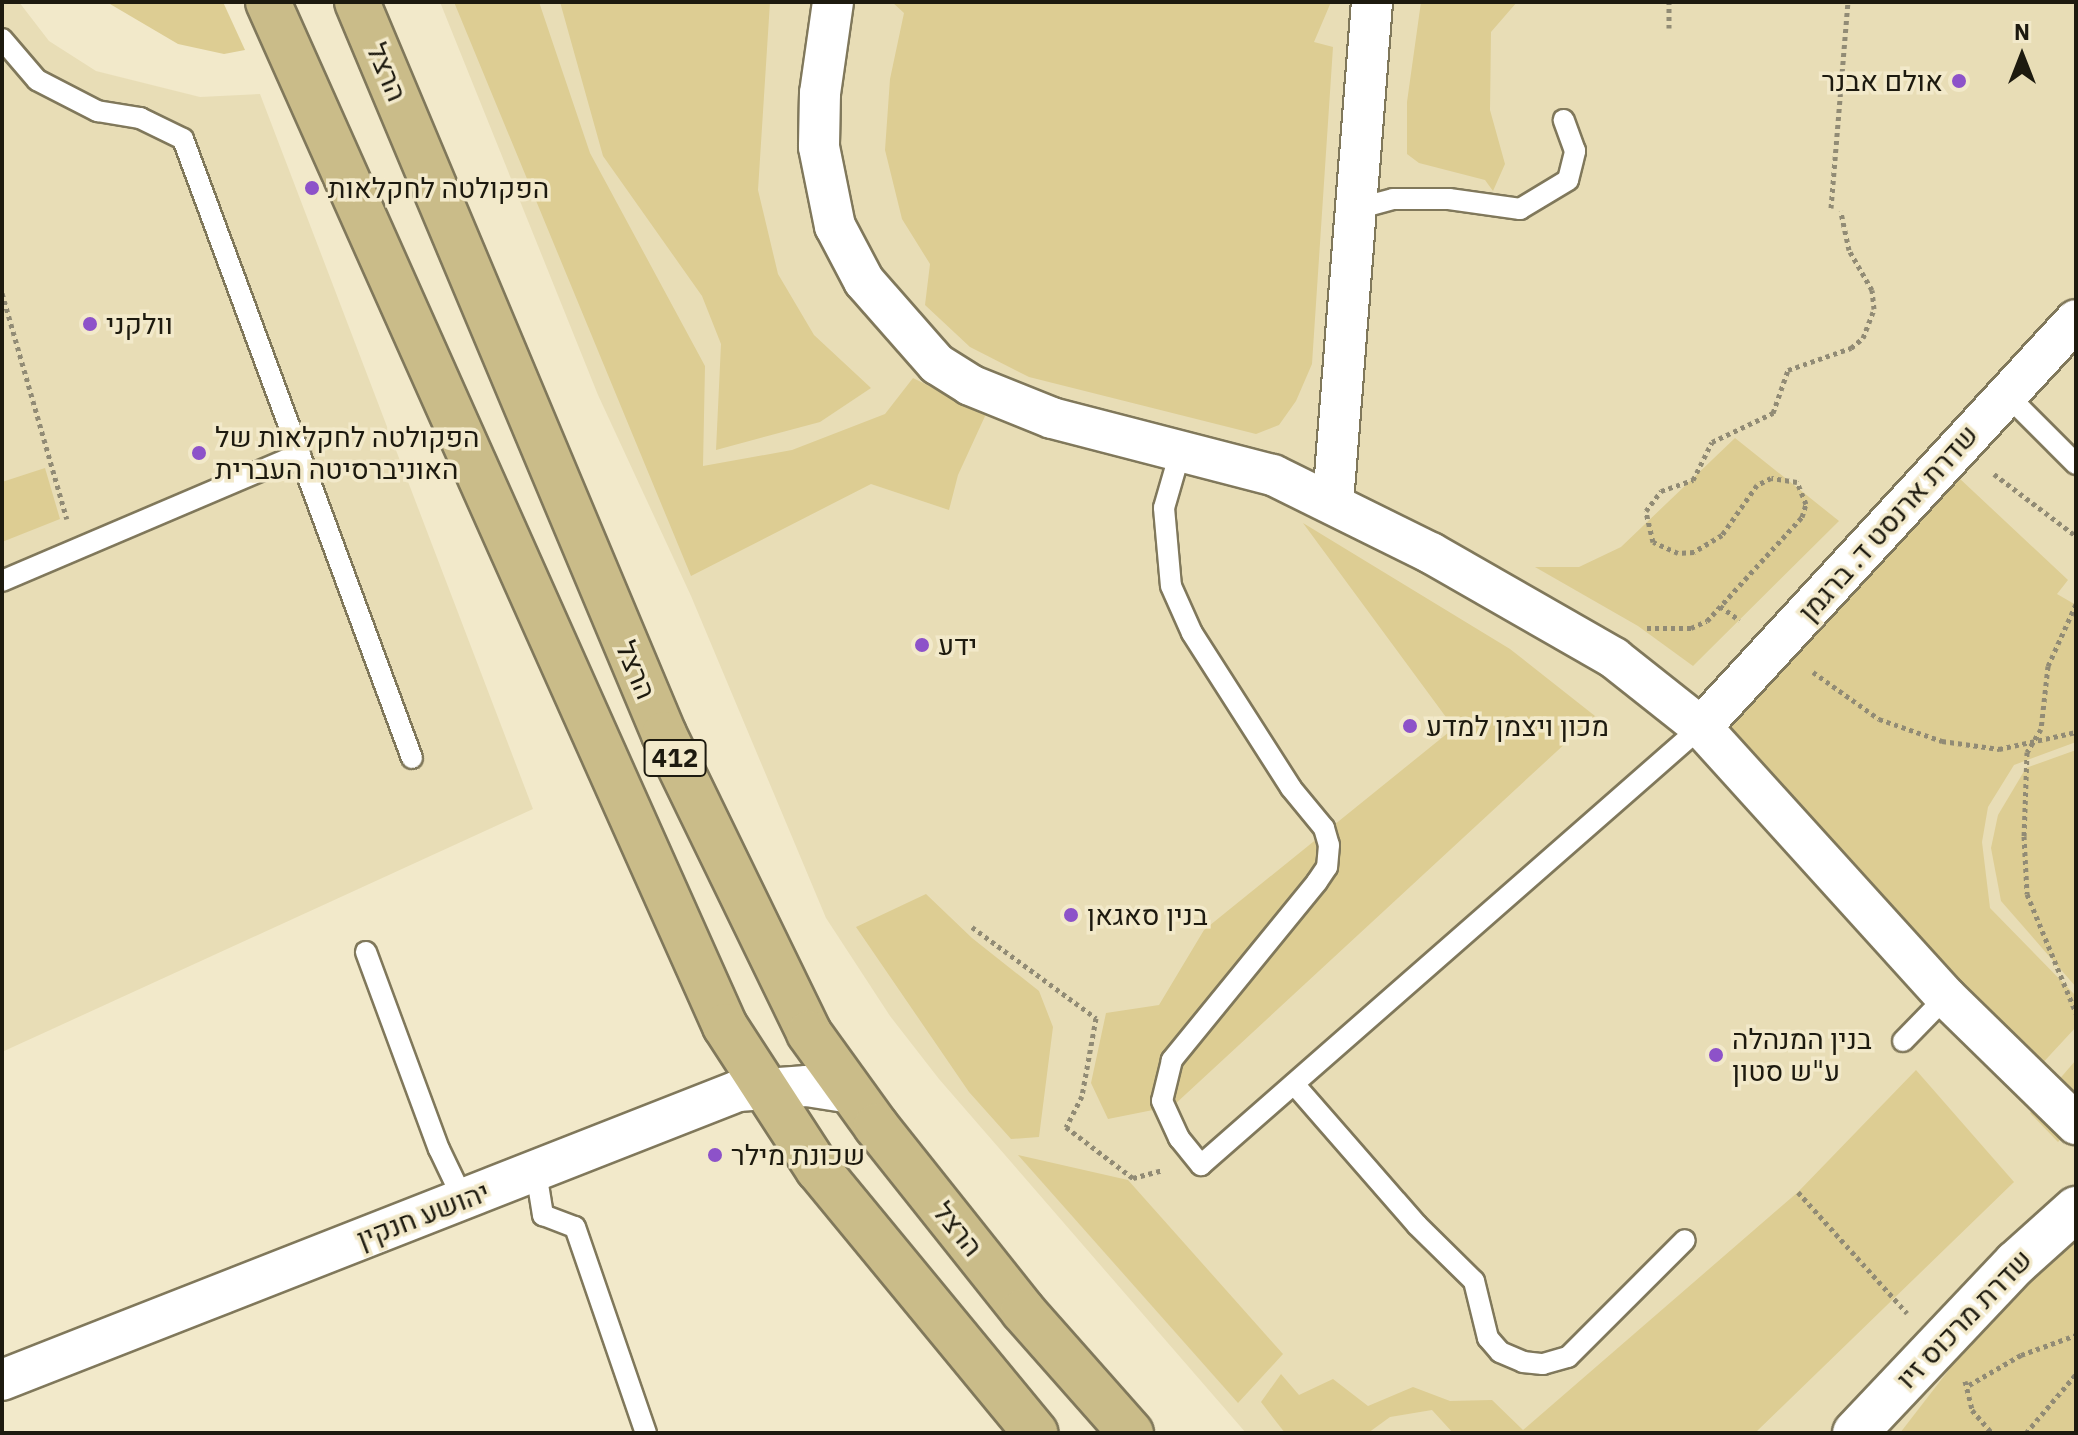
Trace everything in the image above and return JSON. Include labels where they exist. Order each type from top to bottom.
[{"type":"main road","name":"412","points":[[268,2],[725,1026],[759,1086],[884,1255],[1036,1433]]},
{"type":"main road","name":"הרצל","points":[[357,2],[702,820],[809,1033],[851,1093],[1023,1311],[1131,1433]]},
{"type":"street","points":[[833,2],[820,93],[826,190],[848,254],[890,315],[937,364],[970,385],[1052,418],[1273,475],[1333,502],[1616,660],[1701,727],[1946,997],[2076,1124]]},
{"type":"street","points":[[1333,502],[1372,2]]},
{"type":"street","name":"שדרת ארנסט ד. ברגמן","points":[[1701,727],[2076,320]]},
{"type":"street","name":"יהושע חנקין","points":[[2,1380],[759,1086],[851,1093]]},
{"type":"street","name":"שדרת מרכוס זיו","points":[[1855,1433],[1936,1346],[2076,1209]]},
{"type":"lane","points":[[2,39],[37,80],[97,111],[140,118],[183,139],[412,758]]},
{"type":"lane","points":[[1356,209],[1393,199],[1449,199],[1520,209],[1568,180],[1575,151],[1564,120]]},
{"type":"lane","points":[[2006,394],[2076,464]]},
{"type":"lane","points":[[1181,449],[1164,508],[1171,586],[1192,633],[1291,788],[1324,828],[1327,867],[1172,1060],[1162,1101],[1196,1160],[1294,1084],[1701,727]]},
{"type":"lane","points":[[2,581],[300,454]]},
{"type":"lane","points":[[366,952],[439,1149],[463,1199]]},
{"type":"lane","points":[[1903,1041],[1946,997]]},
{"type":"lane","points":[[1294,1084],[1417,1225],[1474,1281],[1488,1338],[1500,1352],[1523,1362],[1543,1364],[1568,1357],[1685,1240]]},
{"type":"lane","points":[[536,1172],[543,1215],[575,1227],[646,1433]]},
{"type":"path","points":[[1669,2],[1669,28]]},
{"type":"path","points":[[1831,208],[1848,2]]},
{"type":"path","points":[[1616,660],[1646,628],[1691,628],[1707,621],[1795,530],[1806,504],[1797,482],[1786,477],[1757,485],[1729,527],[1694,552],[1678,553],[1653,542],[1646,511],[1661,491],[1693,480],[1712,442],[1773,413],[1788,370],[1851,348],[1863,338],[1874,309],[1872,290],[1849,250],[1841,211]]},
{"type":"path","points":[[2,293],[76,550]]},
{"type":"path","points":[[1958,446],[2076,536]]},
{"type":"path","points":[[2076,604],[2048,666],[2041,729],[2027,752],[2024,836],[2027,894],[2076,1013]]},
{"type":"path","points":[[1720,606],[1850,702],[1913,732],[1971,746],[2033,743],[2076,732]]},
{"type":"path","points":[[972,927],[1096,1018],[1082,1096],[1066,1127],[1133,1178],[1148,1178],[1196,1160]]},
{"type":"path","points":[[1798,1192],[1969,1385],[1972,1410],[1992,1433]]},
{"type":"path","points":[[1969,1385],[1995,1374],[2021,1355],[2076,1335]]},
{"type":"path","points":[[2026,1433],[2076,1374]]},
{"type":"shaded area","name":"הפקולטה לחקלאות של האוניברסיטה העברית","points":[[2,2],[19,2],[49,41],[96,71],[200,97],[260,94],[533,809],[2,1052]]},
{"type":"shaded area","points":[[223,2],[245,50],[224,54],[178,44],[110,4]]},
{"type":"shaded area","name":"מכון ויצמן למדע","points":[[440,2],[2076,2],[2076,1433],[1246,1433],[939,1079],[890,1016],[826,918],[691,596],[598,395]]},
{"type":"shaded area","points":[[454,2],[539,2],[590,153],[705,366],[703,466],[792,450],[885,414],[913,378],[986,414],[958,475],[949,510],[871,484],[691,576]]},
{"type":"shaded area","points":[[560,2],[770,2],[758,190],[778,274],[814,335],[871,388],[820,422],[716,450],[721,344],[702,296],[603,156]]},
{"type":"shaded area","points":[[892,2],[1331,2],[1314,42],[1333,47],[1312,364],[1296,401],[1279,425],[1256,434],[1029,377],[970,347],[925,305],[930,264],[902,219],[885,150],[890,79],[904,13]]},
{"type":"shaded area","points":[[1421,2],[1517,2],[1491,32],[1490,110],[1505,164],[1493,191],[1485,180],[1419,163],[1407,154],[1407,102]]},
{"type":"shaded area","points":[[1735,438],[1839,521],[1693,666],[1638,626],[1535,567],[1579,567],[1621,547]]},
{"type":"shaded area","points":[[1943,463],[2068,580],[2057,594],[2076,605],[2076,742],[2014,765],[1988,807],[1982,842],[1990,908],[2076,996],[2076,1027],[2014,1094],[1695,754],[1691,725]]},
{"type":"shaded area","points":[[45,468],[60,519],[2,542],[2,482]]},
{"type":"shaded area","points":[[1303,523],[1510,649],[1595,716],[1173,1106],[1108,1119],[1091,1083],[1106,1013],[1159,1005],[1204,930],[1454,728]]},
{"type":"shaded area","points":[[2076,750],[2076,987],[2001,901],[1991,848],[1998,815],[2026,768]]},
{"type":"shaded area","points":[[926,894],[972,938],[1039,991],[1053,1027],[1039,1137],[1011,1139],[969,1092],[856,927]]},
{"type":"shaded area","points":[[2076,1060],[2076,1121],[2058,1142],[2030,1113]]},
{"type":"shaded area","points":[[1916,1070],[2014,1182],[1755,1433],[1453,1433],[1432,1410],[1390,1417],[1368,1433],[1285,1433],[1261,1402],[1281,1374],[1299,1395],[1333,1379],[1368,1406],[1413,1387],[1450,1401],[1492,1400],[1523,1430],[1798,1192]]},
{"type":"shaded area","points":[[1018,1155],[1128,1180],[1283,1354],[1238,1403]]},
{"type":"shaded area","points":[[2076,1232],[2076,1433],[1900,1433],[1982,1327]]},
{"type":"place","name":"אולם אבנר","points":[[1959,81]]},
{"type":"place","name":"הפקולטה לחקלאות","points":[[312,188]]},
{"type":"place","name":"וולקני","points":[[90,324]]},
{"type":"place","name":"הפקולטה לחקלאות של האוניברסיטה העברית","points":[[199,453]]},
{"type":"place","name":"ידע","points":[[922,645]]},
{"type":"place","name":"מכון ויצמן למדע","points":[[1410,726]]},
{"type":"place","name":"בנין סאגאן","points":[[1071,915]]},
{"type":"place","name":"בנין המנהלה ע\"ש סטון","points":[[1716,1055]]},
{"type":"place","name":"שכונת מילר","points":[[715,1155]]}]
